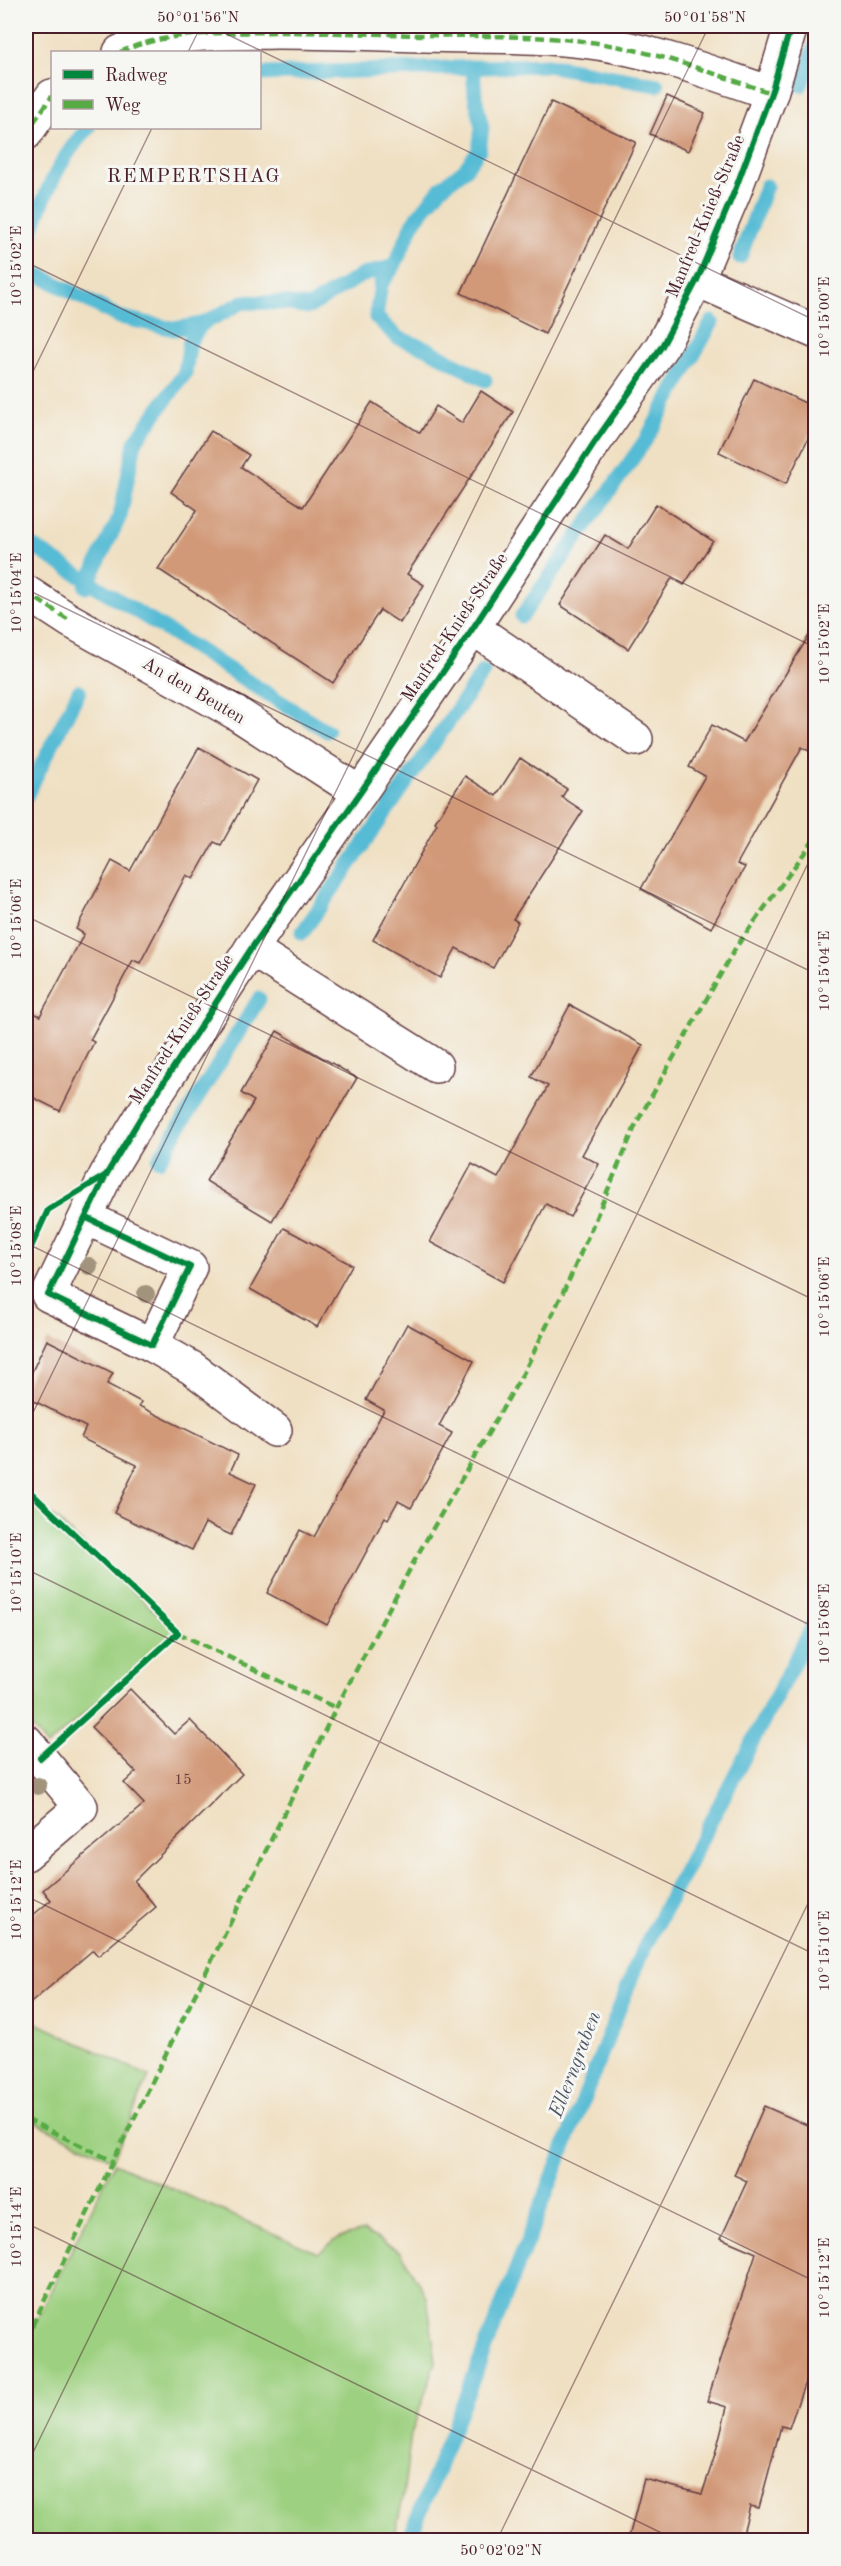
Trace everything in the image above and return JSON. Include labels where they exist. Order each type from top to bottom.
[{"type":"street","name":"Manfred-Knieß-Straße","points":[[275,1430],[192,1368],[152,1345],[48,1295],[106,1175],[141,1117],[251,949],[473,628],[594,443],[662,346],[698,280],[771,93],[790,26]]},
{"type":"street","points":[[122,51],[173,37],[227,33],[329,32],[568,41],[614,46],[652,55],[771,93]]},
{"type":"street","points":[[26,134],[51,97]]},
{"type":"street","name":"Manfred-Knieß-Straße","points":[[698,280],[816,332]]},
{"type":"street","name":"An den Beuten","points":[[26,592],[69,620],[236,713],[360,793]]},
{"type":"street","name":"Manfred-Knieß-Straße","points":[[473,628],[636,740]]},
{"type":"street","name":"Manfred-Knieß-Straße","points":[[251,949],[436,1066]]},
{"type":"street","points":[[87,1218],[190,1268],[152,1345]]},
{"type":"street","points":[[26,1741],[81,1807],[26,1854]]},
{"type":"green space","points":[[39,1503],[177,1632],[47,1746],[26,1720],[26,1515]]},
{"type":"green space","points":[[26,2018],[149,2076],[113,2160],[26,2118]]},
{"type":"green space","points":[[114,2163],[318,2253],[340,2237],[364,2231],[401,2252],[427,2298],[436,2362],[411,2434],[403,2497],[394,2540],[26,2540],[26,2343]]},
{"type":"building","points":[[667,96],[705,113],[688,151],[650,134]]},
{"type":"building","points":[[551,102],[636,142],[545,334],[461,293]]},
{"type":"building","points":[[754,379],[816,408],[816,422],[786,484],[719,452]]},
{"type":"building","points":[[481,391],[513,412],[407,574],[424,585],[400,623],[380,610],[333,683],[158,569],[197,510],[171,492],[211,431],[249,455],[241,467],[303,507],[372,402],[420,433],[436,406],[462,423]]},
{"type":"building","points":[[656,504],[713,541],[684,585],[672,578],[628,649],[560,605],[605,535],[628,549]]},
{"type":"building","points":[[816,624],[816,755],[802,747],[737,864],[745,867],[711,928],[641,889],[705,776],[689,767],[712,725],[744,742]]},
{"type":"building","points":[[199,747],[257,780],[221,845],[214,842],[193,879],[186,875],[140,963],[133,960],[90,1040],[94,1042],[60,1111],[26,1094],[26,1009],[40,1016],[84,934],[76,929],[112,861],[130,871]]},
{"type":"building","points":[[520,758],[567,789],[562,797],[583,811],[513,919],[518,922],[493,968],[456,948],[440,978],[373,940],[437,824],[435,822],[465,776],[496,796]]},
{"type":"building","points":[[570,1005],[643,1045],[582,1155],[599,1164],[570,1217],[546,1204],[503,1282],[430,1242],[472,1164],[498,1178],[548,1086],[531,1077]]},
{"type":"building","points":[[277,1031],[357,1078],[272,1221],[206,1181],[254,1101],[241,1093]]},
{"type":"building","points":[[284,1228],[352,1265],[317,1327],[250,1289]]},
{"type":"building","points":[[407,1324],[474,1361],[439,1426],[452,1433],[411,1508],[398,1501],[388,1519],[385,1517],[327,1625],[267,1593],[300,1530],[314,1537],[384,1410],[366,1400]]},
{"type":"building","points":[[47,1340],[113,1373],[107,1384],[141,1402],[139,1406],[238,1455],[230,1472],[256,1484],[231,1535],[205,1523],[192,1550],[114,1513],[137,1465],[81,1438],[86,1427],[26,1397],[26,1384]]},
{"type":"building","points":[[130,1689],[174,1734],[190,1720],[242,1774],[134,1881],[156,1907],[98,1956],[93,1950],[26,2007],[26,1921],[51,1900],[43,1890],[144,1804],[124,1783],[136,1772],[91,1727]]},
{"type":"building","points":[[764,2106],[816,2129],[816,2350],[789,2428],[781,2426],[759,2508],[750,2506],[741,2541],[628,2541],[644,2479],[702,2494],[715,2455],[727,2407],[707,2401],[756,2253],[721,2238],[747,2181],[734,2175]]},
{"type":"waterway","points":[[801,85],[816,44]]},
{"type":"waterway","points":[[261,74],[547,65],[657,85]]},
{"type":"waterway","points":[[86,587],[120,516],[135,442],[185,373],[190,341],[202,324],[243,302],[284,303],[309,307],[360,276],[394,266],[415,220],[441,188],[465,169],[479,150],[482,128],[475,96],[473,68]]},
{"type":"waterway","points":[[26,247],[58,169],[87,129]]},
{"type":"waterway","points":[[740,257],[766,186]]},
{"type":"waterway","points":[[394,266],[381,284],[376,317],[398,338],[426,348],[485,380]]},
{"type":"waterway","points":[[41,276],[119,317],[174,329],[202,324]]},
{"type":"waterway","points":[[522,616],[647,438],[712,322]]},
{"type":"waterway","points":[[26,542],[327,731]]},
{"type":"waterway","points":[[302,933],[483,672]]},
{"type":"waterway","points":[[26,796],[79,691]]},
{"type":"waterway","points":[[159,1160],[259,999]]},
{"type":"waterway","name":"Ellerngraben","points":[[409,2540],[640,1956],[816,1620]]},
{"type":"marked path","points":[[123,51],[157,40],[216,33],[313,32],[544,38],[592,42],[635,50],[771,93]]},
{"type":"marked path","points":[[26,133],[51,97]]},
{"type":"marked path","points":[[26,592],[69,620]]},
{"type":"marked path","points":[[26,2338],[336,1708],[418,1554],[525,1370],[570,1278],[637,1122],[736,947],[816,837]]},
{"type":"marked path","points":[[178,1633],[336,1708]]},
{"type":"marked path","points":[[26,2119],[113,2161]]},
{"type":"cycle path","points":[[87,1218],[190,1267],[152,1345],[48,1295],[106,1175],[141,1117],[251,949],[473,628],[594,443],[662,346],[697,280],[735,190],[771,93],[791,26]]},
{"type":"cycle path","points":[[26,1258],[48,1210],[106,1175]]},
{"type":"cycle path","points":[[26,1488],[178,1633],[40,1758]]},
{"type":"district","name":"REMPERTSHAG","points":[[194,175]]}]
